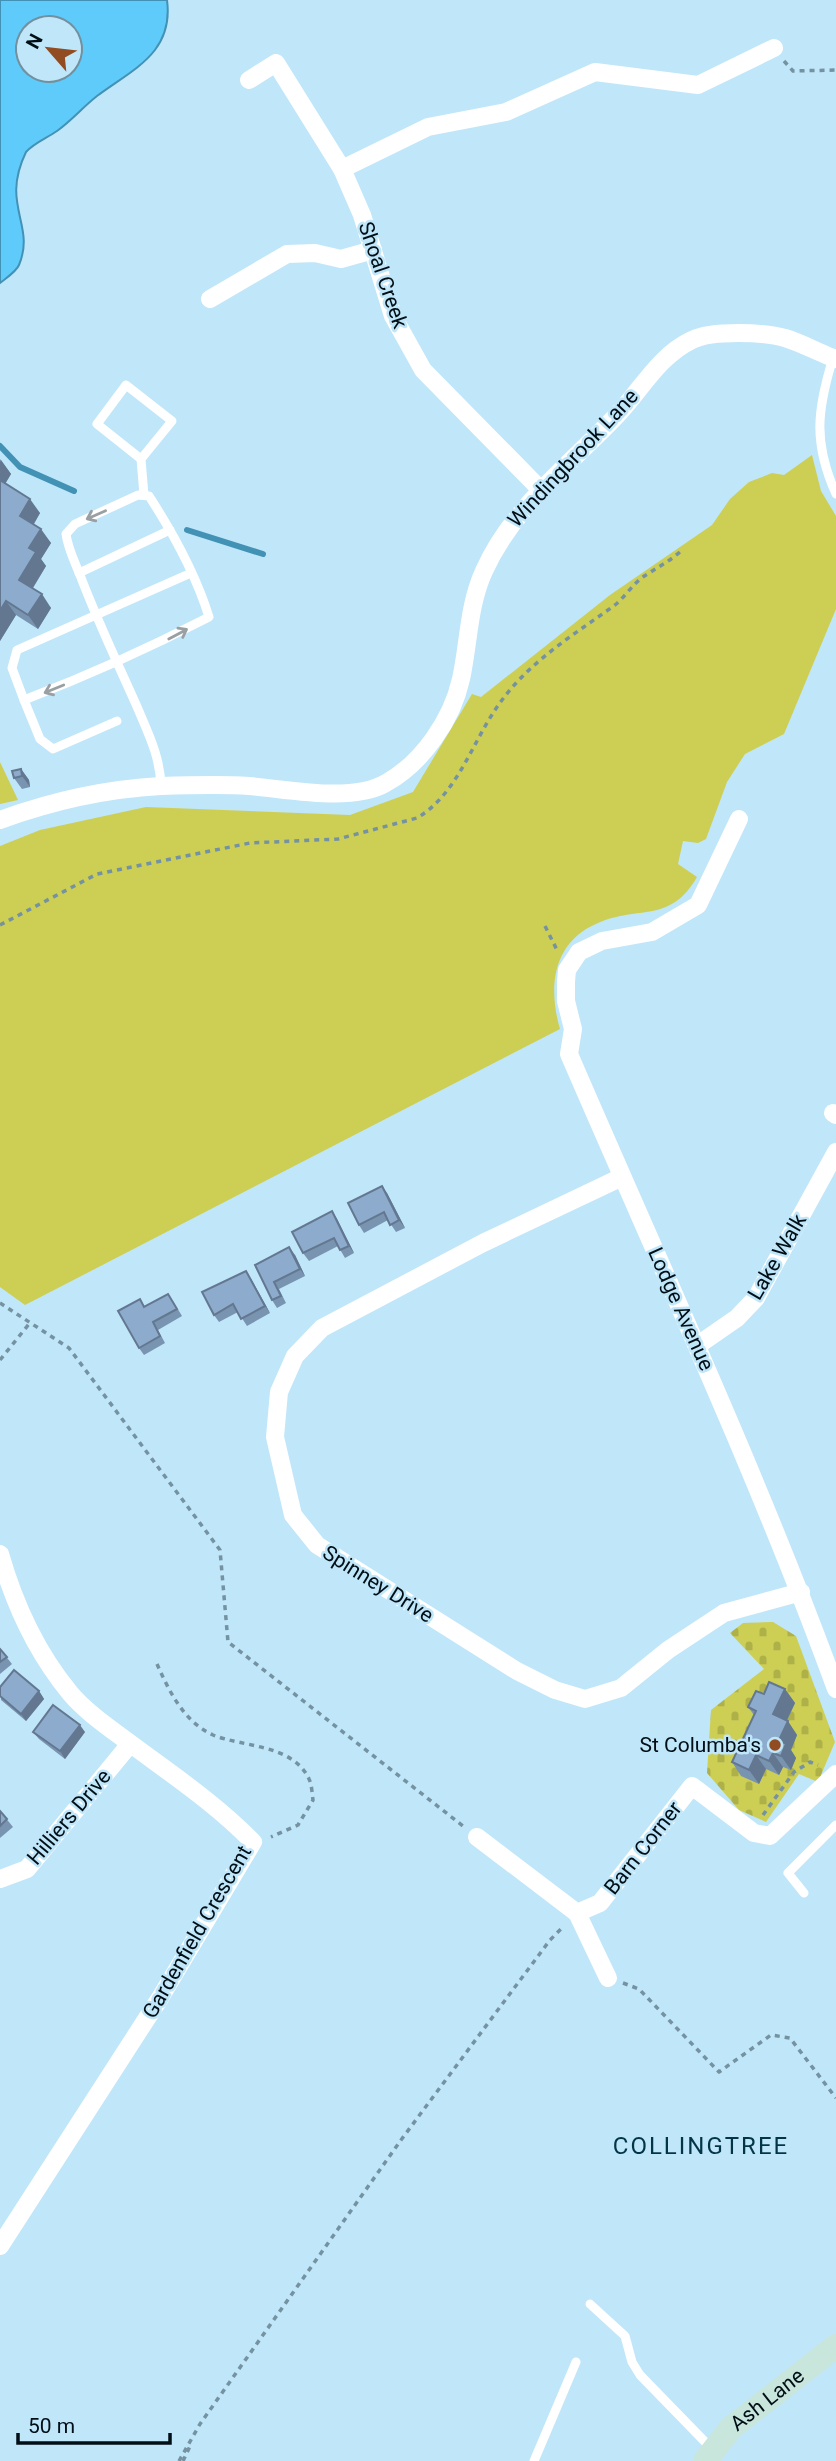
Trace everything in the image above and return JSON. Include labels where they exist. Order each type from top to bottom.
[{"type":"street","points":[[342,169],[428,127],[506,112],[595,72],[698,85],[774,48]]},
{"type":"street","name":"Shoal Creek","points":[[249,80],[276,62],[342,169],[373,250],[394,316],[423,370],[540,489]]},
{"type":"street","points":[[210,299],[287,254],[315,253],[341,259],[373,250]]},
{"type":"street","name":"Windingbrook Lane","points":[[0,820],[76,796],[161,786],[246,786],[344,794],[384,785],[415,761],[441,727],[461,681],[470,617],[483,573],[503,533],[540,489],[587,447],[627,405],[655,368],[693,339],[738,333],[784,338],[834,358]]},
{"type":"street","name":"Lodge Avenue","points":[[739,819],[698,905],[652,932],[602,940],[579,952],[567,970],[566,1002],[573,1029],[569,1054],[698,1345],[801,1592],[836,1689]]},
{"type":"street","name":"Lake Walk","points":[[698,1345],[737,1318],[756,1298],[836,1152]]},
{"type":"street","name":"Spinney Drive","points":[[622,1177],[483,1243],[322,1328],[295,1356],[279,1392],[275,1437],[293,1514],[317,1545],[328,1553],[517,1671],[555,1690],[585,1699],[621,1688],[668,1650],[724,1614],[801,1592]]},
{"type":"street","name":"Gardenfield Crescent","points":[[0,1554],[11,1593],[44,1656],[71,1694],[130,1744],[225,1813],[253,1842],[160,1998],[0,2246]]},
{"type":"street","name":"Hilliers Drive","points":[[0,1879],[27,1868],[130,1744]]},
{"type":"street","points":[[754,1833],[770,1836],[831,1771]]},
{"type":"street","name":"Barn Corner","points":[[577,1913],[600,1903],[692,1786],[754,1833]]},
{"type":"street","points":[[477,1837],[577,1913],[608,1978]]},
{"type":"street","name":"Ash Lane","points":[[709,2456],[731,2428],[835,2348]]},
{"type":"lane","points":[[834,358],[819,403],[818,427],[825,470],[836,494]]},
{"type":"lane","points":[[141,458],[97,424],[126,385],[172,421],[141,458],[144,495]]},
{"type":"lane","points":[[24,700],[117,662],[209,617],[170,530],[149,496],[138,495],[75,524],[66,534],[68,549],[96,616],[117,662],[156,751],[161,786]]},
{"type":"lane","points":[[79,573],[170,530]]},
{"type":"lane","points":[[117,721],[52,749],[40,739],[12,668],[17,650],[191,573]]},
{"type":"lane","points":[[804,1893],[788,1873],[836,1825]]},
{"type":"lane","points":[[590,2304],[625,2336],[632,2362],[640,2375],[709,2456]]},
{"type":"lane","points":[[534,2461],[576,2362]]},
{"type":"path","points":[[774,48],[793,71],[836,70]]},
{"type":"path","points":[[0,925],[97,874],[154,864]]},
{"type":"path","points":[[0,1303],[69,1348],[220,1550],[228,1642],[477,1837]]},
{"type":"path","points":[[0,1360],[29,1324]]},
{"type":"path","points":[[157,1664],[180,1707],[194,1722],[212,1735],[269,1748],[290,1760],[309,1779],[313,1800],[298,1825],[285,1833],[253,1842]]},
{"type":"path","points":[[754,1833],[778,1792],[794,1772],[810,1762],[831,1771]]},
{"type":"path","points":[[181,2461],[200,2424],[418,2118],[550,1940],[577,1913]]},
{"type":"path","points":[[608,1978],[639,1989],[719,2072],[771,2035],[790,2038],[836,2098]]},
{"type":"green space","points":[[812,455],[821,491],[836,516],[836,609],[784,734],[745,754],[727,782],[706,839],[698,843],[683,841],[678,864],[697,877],[687,892],[665,907],[598,923],[571,942],[557,968],[555,982],[554,998],[560,1029],[25,1305],[0,1287],[0,846],[40,830],[146,807],[350,815],[413,792],[472,694],[481,697],[610,595],[712,525],[730,499],[749,482],[772,473],[784,475]]},
{"type":"green space","points":[[0,762],[18,800],[0,804]]},
{"type":"green space","points":[[773,1622],[796,1636],[835,1742],[818,1782],[799,1774],[766,1822],[739,1810],[707,1773],[711,1710],[764,1669],[730,1633],[743,1623]]},
{"type":"water","points":[[0,0],[167,0],[164,34],[148,58],[97,96],[57,131],[26,152],[16,187],[24,238],[23,251],[18,268],[0,283]]},
{"type":"building","points":[[0,480],[30,499],[20,516],[41,529],[29,548],[36,552],[19,580],[42,594],[28,615],[6,601],[0,611]]},
{"type":"building","points":[[21,769],[22,776],[14,778],[12,771]]},
{"type":"building","points":[[382,1186],[399,1220],[390,1225],[384,1212],[359,1225],[348,1203]]},
{"type":"building","points":[[332,1211],[349,1246],[340,1250],[334,1238],[303,1253],[292,1232]]},
{"type":"building","points":[[289,1247],[300,1269],[274,1282],[281,1296],[272,1300],[255,1265]]},
{"type":"building","points":[[246,1271],[265,1306],[241,1319],[233,1304],[214,1315],[202,1292]]},
{"type":"building","points":[[168,1294],[177,1309],[153,1322],[160,1336],[139,1348],[118,1311],[140,1299],[144,1307]]},
{"type":"building","points":[[0,1649],[7,1657],[0,1662]]},
{"type":"building","points":[[14,1670],[39,1691],[21,1714],[0,1696],[0,1687]]},
{"type":"building","points":[[769,1682],[785,1689],[773,1714],[788,1721],[779,1740],[786,1744],[781,1756],[773,1753],[769,1761],[756,1755],[749,1770],[732,1762],[756,1711],[748,1707],[756,1691],[764,1694]]},
{"type":"building","points":[[53,1705],[80,1725],[60,1751],[33,1732]]},
{"type":"building","points":[[0,1811],[7,1819],[0,1826]]},
{"type":"waterway","points":[[0,446],[20,467],[74,491]]},
{"type":"waterway","points":[[187,530],[263,554]]},
{"type":"place","name":"St Columba's","points":[[775,1745]]},
{"type":"district","name":"COLLINGTREE","points":[[701,2146]]}]
